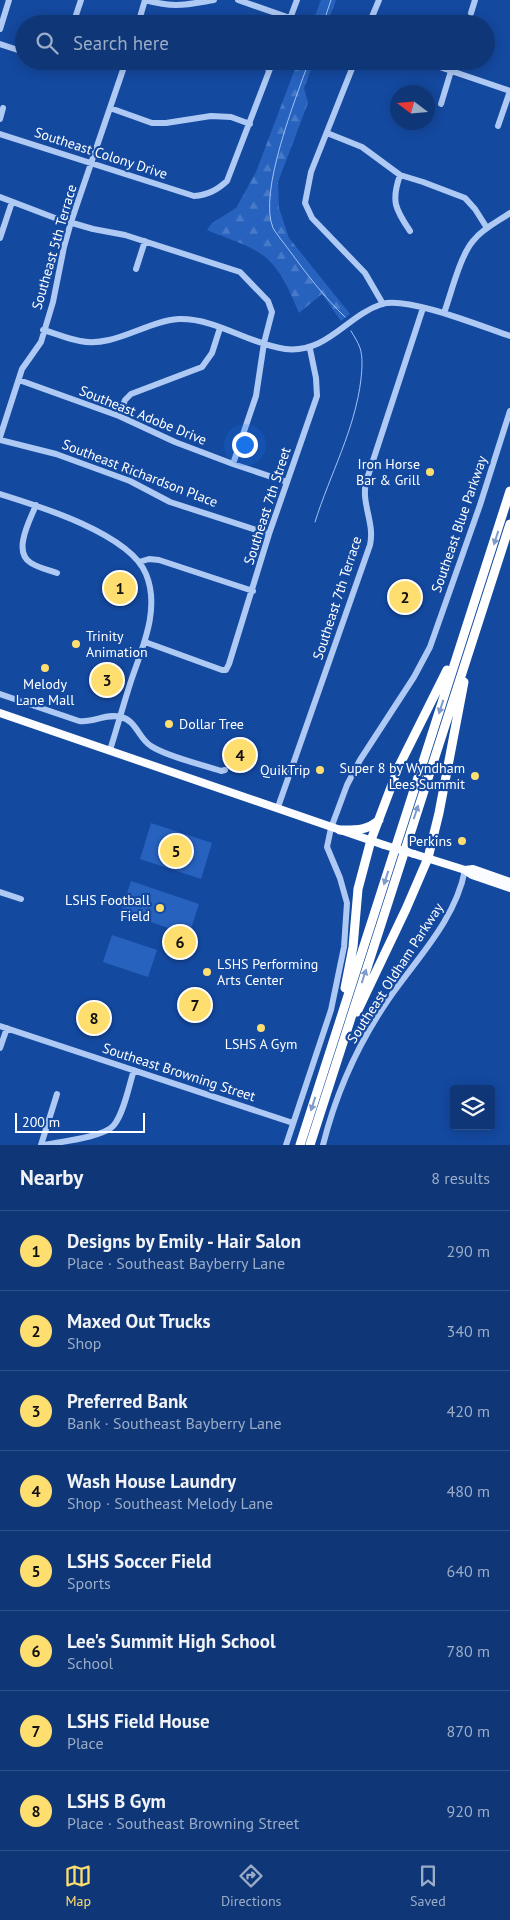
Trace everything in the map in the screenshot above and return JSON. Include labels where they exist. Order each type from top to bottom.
[{"type":"highway","points":[[300,1145],[510,491]]},
{"type":"highway","points":[[310,1145],[510,524]]},
{"type":"highway","points":[[333,1072],[338,1069],[356,1014],[428,858],[439,813],[462,687],[481,622],[480,613]]},
{"type":"highway","points":[[326,1063],[325,1058],[346,987],[353,946],[358,889],[371,840],[399,766],[444,680],[462,633],[467,627]]},
{"type":"highway","points":[[336,829],[358,830],[372,826],[379,820]]},
{"type":"main road","points":[[0,712],[336,829],[465,870],[472,875],[510,888]]},
{"type":"main road","points":[[465,870],[473,870],[510,882]]},
{"type":"street","points":[[0,29],[9,0]]},
{"type":"street","points":[[76,15],[81,0]]},
{"type":"street","points":[[141,15],[145,0],[163,5],[179,6],[214,0]]},
{"type":"street","points":[[238,0],[274,15]]},
{"type":"street","points":[[291,15],[297,0]]},
{"type":"street","points":[[373,15],[379,0]]},
{"type":"street","points":[[471,13],[475,0]]},
{"type":"street","points":[[0,44],[15,49]]},
{"type":"street","name":"Southeast 5th Terrace","points":[[0,438],[22,369],[40,342],[53,302],[71,222],[123,70]]},
{"type":"street","points":[[110,108],[152,123],[166,124],[211,116],[231,117],[250,124],[270,70]]},
{"type":"street","points":[[352,70],[311,172],[305,204],[312,218],[365,274],[383,304]]},
{"type":"street","points":[[449,70],[510,91],[498,126]]},
{"type":"street","points":[[441,104],[452,71]]},
{"type":"street","points":[[0,119],[3,108]]},
{"type":"street","name":"Southeast Colony Drive","points":[[0,134],[194,196],[211,193],[227,180],[250,124]]},
{"type":"street","points":[[328,133],[362,146],[400,175],[465,198],[475,208],[487,228]]},
{"type":"street","points":[[400,175],[396,190],[396,206],[410,231]]},
{"type":"street","points":[[0,198],[71,222],[145,241],[240,272],[268,300],[272,312],[264,343],[256,396],[233,464]]},
{"type":"street","points":[[0,238],[12,202]]},
{"type":"street","points":[[444,313],[464,257],[472,242],[487,228],[510,213]]},
{"type":"street","points":[[136,269],[145,241]]},
{"type":"street","points":[[44,330],[80,342],[93,342],[109,340],[180,319],[200,322],[285,349],[310,348],[362,314],[383,304],[399,302],[444,313],[510,336]]},
{"type":"street","name":"Southeast 7th Terrace","points":[[278,808],[370,545],[371,531],[364,501],[366,482],[422,308]]},
{"type":"street","points":[[119,416],[125,400],[131,394],[202,367],[212,353],[220,328]]},
{"type":"street","name":"Southeast 7th Street","points":[[144,642],[226,670],[253,591],[269,534],[317,396],[316,378],[310,348]]},
{"type":"street","name":"Southeast Adobe Drive","points":[[18,380],[119,416],[175,442],[233,464],[287,482]]},
{"type":"street","name":"Southeast Blue Parkway","points":[[286,1145],[331,1010],[346,932],[346,896],[327,846],[336,829],[347,785],[360,760],[418,670],[432,641],[510,411]]},
{"type":"street","name":"Southeast Richardson Place","points":[[0,438],[56,454],[130,481],[170,502],[269,534]]},
{"type":"street","points":[[0,494],[36,505],[108,537],[117,542],[139,562],[147,575],[151,594],[151,611],[144,642],[110,750]]},
{"type":"street","points":[[36,505],[23,544],[24,554],[30,563],[57,573]]},
{"type":"street","points":[[139,562],[149,559],[159,560],[253,591]]},
{"type":"street","points":[[0,694],[79,721],[91,721],[109,715],[120,716],[133,723],[147,743],[154,748],[221,771],[225,770]]},
{"type":"street","name":"Southeast Oldham Parkway","points":[[323,1145],[338,1095],[360,1047],[388,1001],[449,916],[458,897],[465,870]]},
{"type":"street","points":[[0,892],[21,899]]},
{"type":"street","points":[[0,1048],[3,1027]]},
{"type":"street","name":"Southeast Browning Street","points":[[3,1027],[293,1123]]},
{"type":"street","points":[[57,1094],[42,1145],[110,1130],[118,1118],[134,1070]]},
{"type":"green space","points":[[321,0],[336,0],[330,15],[315,15]]},
{"type":"green space","points":[[295,70],[311,70],[304,88],[308,103],[278,182],[279,208],[289,238],[350,314],[341,321],[322,294],[299,313],[285,282],[270,261],[251,248],[207,230],[212,223],[236,208],[256,172]]},
{"type":"green space","points":[[151,823],[212,843],[201,879],[140,859]]},
{"type":"green space","name":"LSHS Football Field","points":[[131,881],[199,904],[189,935],[121,912]]},
{"type":"green space","points":[[112,935],[157,950],[148,977],[103,962]]},
{"type":"waterway","points":[[326,15],[331,0]]},
{"type":"waterway","points":[[306,70],[274,169],[270,192],[270,212],[273,228],[276,233],[316,285],[345,317]]},
{"type":"waterway","points":[[315,522],[348,434],[358,398],[362,355],[351,331]]},
{"type":"place","name":"Iron Horse Bar & Grill","points":[[430,472]]},
{"type":"place","name":"Designs by Emily - Hair Salon","points":[[120,588]]},
{"type":"place","name":"Maxed Out Trucks","points":[[405,597]]},
{"type":"place","name":"Trinity Animation","points":[[76,644]]},
{"type":"place","name":"Melody Lane Mall","points":[[45,668]]},
{"type":"place","name":"Preferred Bank","points":[[107,680]]},
{"type":"place","name":"Dollar Tree","points":[[169,724]]},
{"type":"place","name":"Wash House Laundry","points":[[240,755]]},
{"type":"place","name":"QuikTrip","points":[[320,770]]},
{"type":"place","name":"Super 8 by Wyndham Lees Summit","points":[[475,776]]},
{"type":"place","name":"Perkins","points":[[462,841]]},
{"type":"place","name":"LSHS Soccer Field","points":[[176,851]]},
{"type":"place","name":"LSHS Football Field","points":[[160,908]]},
{"type":"place","name":"Lee's Summit High School","points":[[180,942]]},
{"type":"place","name":"LSHS Performing Arts Center","points":[[207,972]]},
{"type":"place","name":"LSHS Field House","points":[[195,1005]]},
{"type":"place","name":"LSHS B Gym","points":[[94,1018]]},
{"type":"place","name":"LSHS A Gym","points":[[261,1028]]}]
